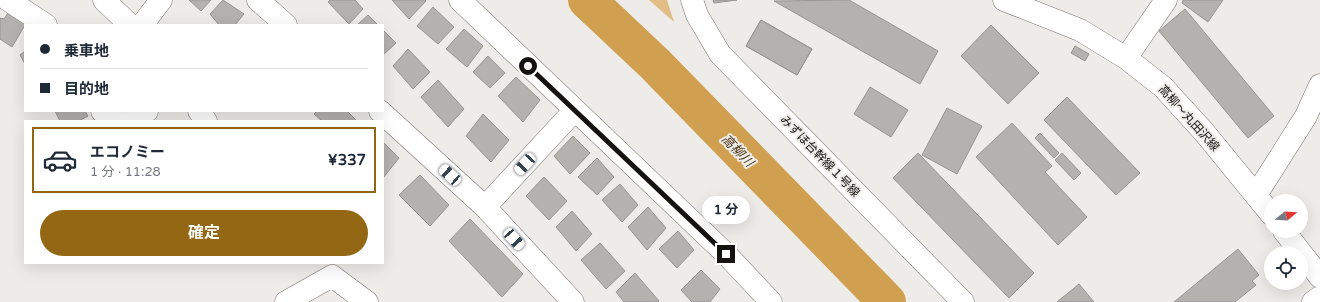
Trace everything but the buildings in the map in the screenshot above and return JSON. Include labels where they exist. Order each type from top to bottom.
[{"type":"street","points":[[8,0],[44,24]]},
{"type":"street","points":[[104,0],[129,24]]},
{"type":"street","points":[[143,24],[161,0]]},
{"type":"street","points":[[258,0],[285,24]]},
{"type":"street","points":[[460,0],[574,111],[726,254],[771,302]]},
{"type":"street","name":"みずほ台幹線１号線","points":[[692,0],[697,16],[720,54],[963,302]]},
{"type":"street","name":"高柳～丸田沢線","points":[[1004,0],[1080,30],[1126,58],[1163,87],[1204,132],[1264,205]]},
{"type":"street","points":[[1126,58],[1166,0]]},
{"type":"street","points":[[1256,195],[1306,116],[1320,85]]},
{"type":"street","points":[[485,207],[574,111]]},
{"type":"street","points":[[103,112],[105,115],[117,120]]},
{"type":"street","points":[[134,120],[146,112]]},
{"type":"street","points":[[199,112],[205,120]]},
{"type":"street","points":[[381,112],[485,207],[573,302]]},
{"type":"street","points":[[1289,238],[1320,277]]},
{"type":"street","points":[[286,302],[328,269],[367,302]]},
{"type":"street","points":[[1313,302],[1320,297]]},
{"type":"shaded area","points":[[649,0],[667,0],[674,22]]},
{"type":"waterway","name":"高柳川","points":[[587,0],[655,64],[887,302]]},
{"type":"route","points":[[528,66],[726,254]]}]
